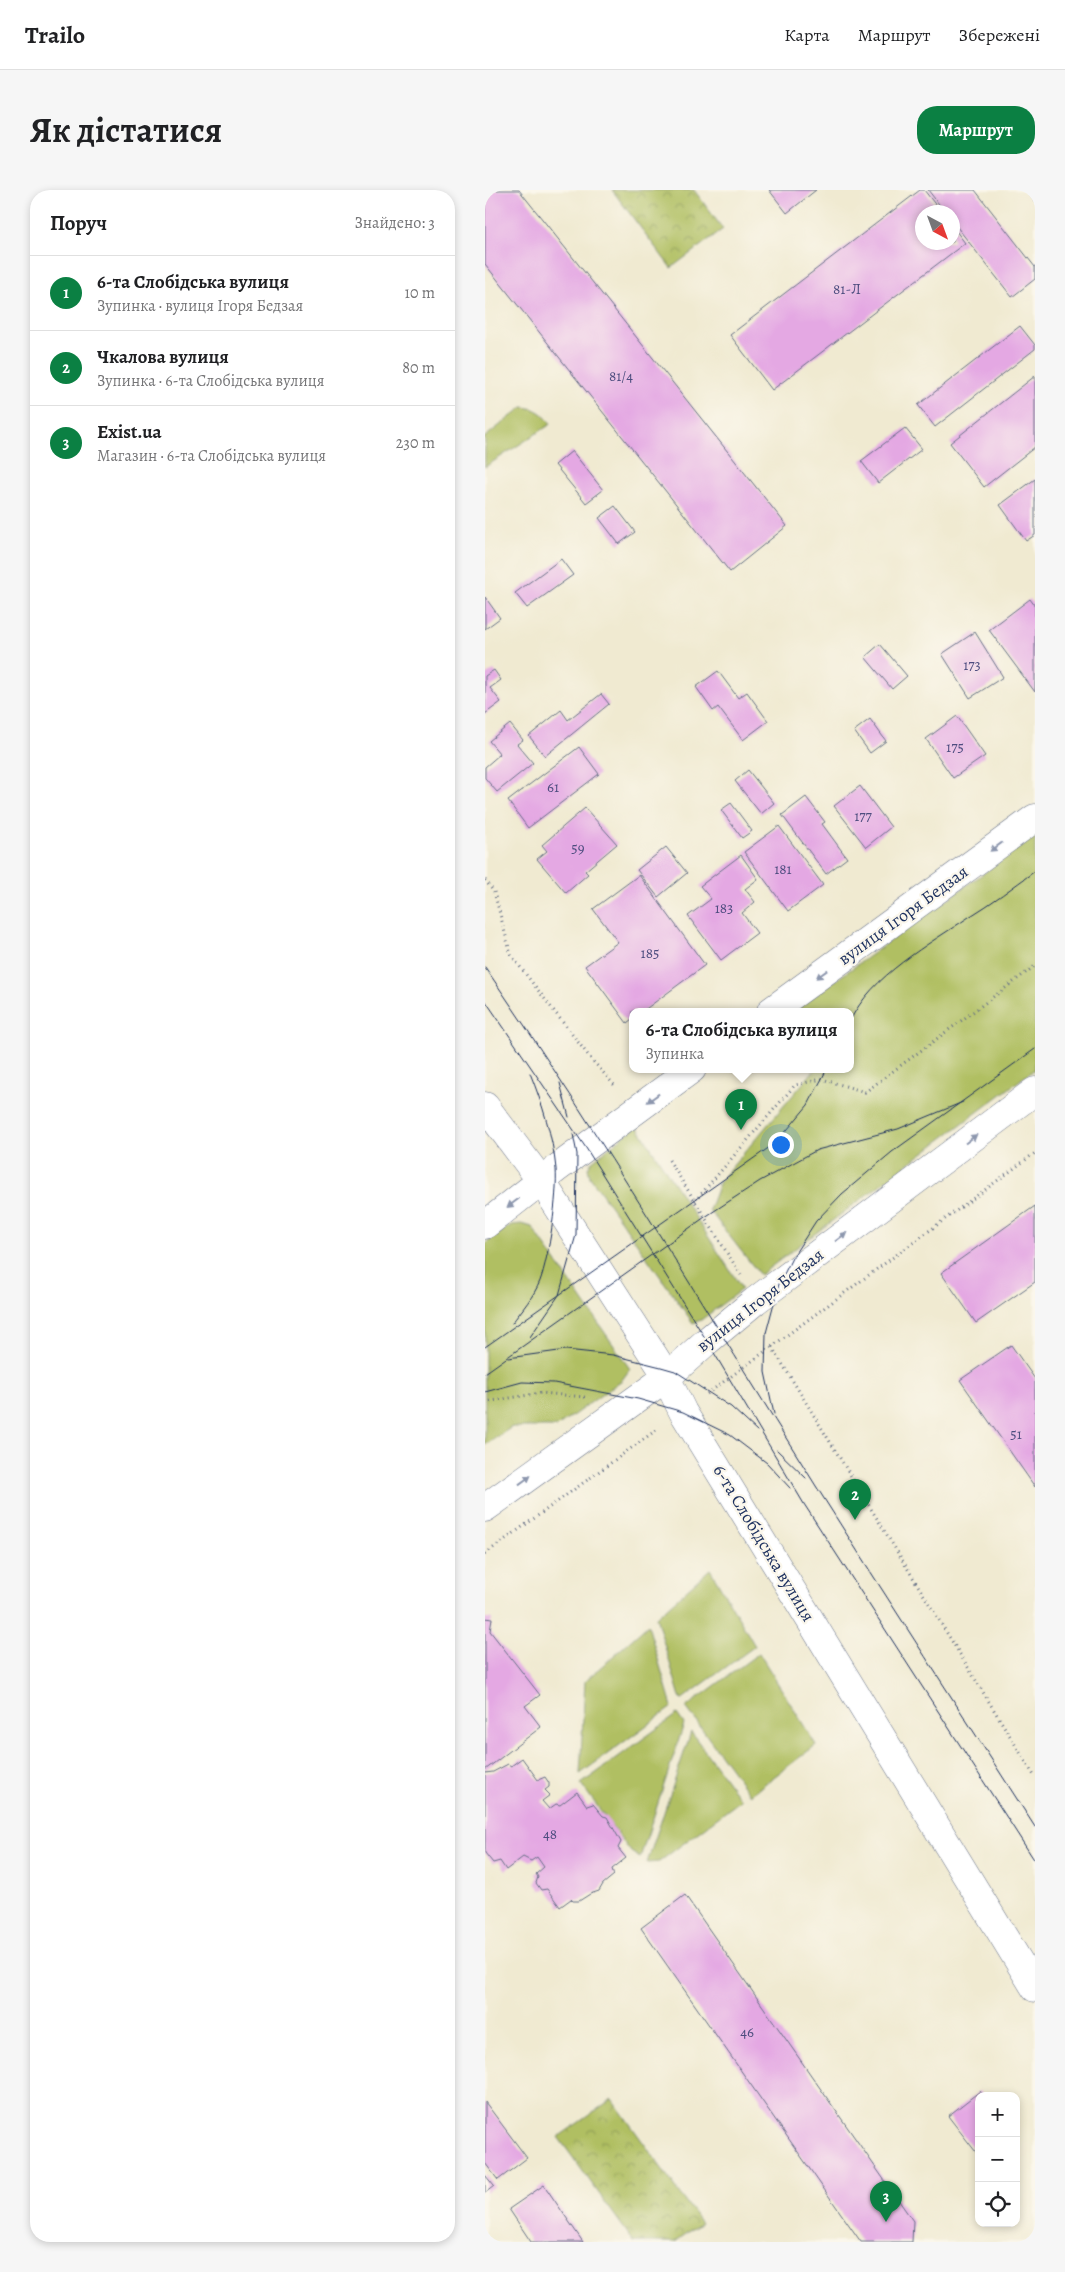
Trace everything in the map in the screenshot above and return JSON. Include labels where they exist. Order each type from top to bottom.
[{"type":"street","name":"вулиця Ігоря Бедзая","points":[[775,1008],[1035,818]]},
{"type":"street","points":[[485,1225],[542,1182],[556,1169],[688,1073]]},
{"type":"street","name":"вулиця Ігоря Бедзая","points":[[485,1508],[667,1377],[707,1340],[755,1302],[1035,1092]]},
{"type":"street","name":"6-та Слобідська вулиця","points":[[485,1106],[542,1182],[667,1377],[683,1412],[1035,1988]]},
{"type":"path","points":[[485,880],[494,892],[511,955],[591,1059],[621,1092]]},
{"type":"path","points":[[695,1201],[795,1085],[822,1079],[865,1092],[1035,966]]},
{"type":"path","points":[[1035,1153],[772,1347],[1035,1777]]},
{"type":"path","points":[[669,1160],[744,1278]]},
{"type":"path","points":[[485,1402],[541,1393],[585,1397]]},
{"type":"path","points":[[485,1554],[622,1455]]},
{"type":"green space","points":[[612,190],[694,190],[723,229],[671,268]]},
{"type":"green space","points":[[523,407],[539,412],[551,424],[485,467],[485,437]]},
{"type":"green space","points":[[1035,836],[1035,1069],[760,1275],[709,1210],[720,1181],[812,1073],[854,1073],[854,1008],[797,1008]]},
{"type":"green space","points":[[637,1126],[742,1289],[701,1320],[693,1323],[590,1177],[588,1168],[591,1162]]},
{"type":"green space","points":[[521,1224],[532,1227],[630,1369],[622,1380],[557,1427],[512,1427],[485,1445],[485,1244],[511,1225]]},
{"type":"green space","points":[[710,1569],[755,1646],[681,1700],[656,1617]]},
{"type":"green space","points":[[648,1625],[672,1707],[580,1774],[585,1681]]},
{"type":"green space","points":[[759,1653],[816,1745],[750,1795],[686,1707]]},
{"type":"green space","points":[[677,1714],[684,1724],[640,1858],[631,1852],[581,1784]]},
{"type":"green space","points":[[691,1732],[741,1800],[659,1862],[647,1863]]},
{"type":"green space","points":[[612,2099],[701,2223],[675,2242],[634,2242],[558,2137]]},
{"type":"building","points":[[485,190],[519,190],[787,526],[730,572],[485,264]]},
{"type":"building","points":[[769,190],[816,190],[787,213]]},
{"type":"building","points":[[920,190],[924,190],[936,205],[915,205],[915,250],[956,250],[772,390],[730,335]]},
{"type":"building","points":[[928,190],[975,190],[1035,267],[1035,279],[1012,297],[960,231],[960,205],[940,205]]},
{"type":"building","points":[[1026,190],[1035,190],[1035,202]]},
{"type":"building","points":[[960,236],[965,243],[960,247]]},
{"type":"building","points":[[1020,326],[1035,345],[1035,349],[935,427],[918,405]]},
{"type":"building","points":[[1035,376],[1035,447],[984,487],[950,443]]},
{"type":"building","points":[[905,428],[922,449],[878,483],[861,461]]},
{"type":"building","points":[[572,451],[603,490],[586,503],[555,465]]},
{"type":"building","points":[[1035,479],[1035,535],[1026,541],[1000,505]]},
{"type":"building","points":[[615,506],[635,532],[619,544],[599,518]]},
{"type":"building","points":[[561,559],[573,575],[527,608],[515,593]]},
{"type":"building","points":[[485,597],[500,618],[485,629]]},
{"type":"building","points":[[1030,599],[1035,606],[1035,692],[989,630]]},
{"type":"building","points":[[975,632],[1003,677],[970,698],[942,654]]},
{"type":"building","points":[[880,644],[907,676],[892,689],[865,657]]},
{"type":"building","points":[[494,670],[501,680],[490,688],[501,702],[485,714],[485,676]]},
{"type":"building","points":[[718,671],[738,698],[747,692],[768,721],[743,740],[718,707],[713,711],[696,687]]},
{"type":"building","points":[[601,694],[609,704],[545,756],[529,736],[561,710],[568,720]]},
{"type":"building","points":[[957,716],[985,756],[953,778],[926,739]]},
{"type":"building","points":[[870,719],[886,741],[870,753],[854,731]]},
{"type":"building","points":[[510,724],[523,740],[517,744],[533,763],[497,792],[485,778],[485,767],[500,754],[489,741]]},
{"type":"building","points":[[579,747],[599,774],[528,828],[508,801]]},
{"type":"building","points":[[748,770],[774,803],[761,814],[735,781]]},
{"type":"building","points":[[860,786],[891,827],[866,847],[834,806]]},
{"type":"building","points":[[806,797],[825,822],[822,824],[847,858],[826,874],[782,815]]},
{"type":"building","points":[[731,803],[752,831],[742,838],[721,810]]},
{"type":"building","points":[[585,808],[617,844],[585,871],[588,874],[566,893],[537,859],[547,851],[542,845]]},
{"type":"building","points":[[779,826],[823,885],[788,911],[744,852]]},
{"type":"building","points":[[666,847],[687,873],[658,897],[637,870]]},
{"type":"building","points":[[741,855],[758,879],[745,889],[755,902],[742,913],[757,933],[721,960],[688,916],[711,899],[700,886]]},
{"type":"building","points":[[639,875],[705,965],[647,1008],[629,1008],[629,1021],[627,1023],[585,966],[618,942],[593,909]]},
{"type":"building","points":[[1035,1206],[1035,1282],[976,1323],[941,1273]]},
{"type":"building","points":[[1011,1345],[1035,1379],[1035,1487],[960,1380]]},
{"type":"building","points":[[485,1618],[492,1619],[490,1631],[540,1695],[525,1706],[541,1727],[485,1770]]},
{"type":"building","points":[[522,1758],[538,1780],[545,1777],[549,1783],[549,1787],[545,1790],[550,1795],[542,1801],[549,1809],[556,1804],[560,1805],[577,1792],[587,1806],[593,1804],[603,1816],[607,1817],[621,1842],[618,1848],[626,1858],[612,1869],[614,1875],[603,1884],[599,1891],[579,1901],[571,1899],[560,1907],[547,1889],[541,1890],[536,1883],[538,1877],[536,1874],[544,1867],[537,1857],[531,1861],[523,1857],[506,1870],[500,1861],[493,1863],[485,1853],[485,1773],[493,1772],[508,1764],[511,1766]]},
{"type":"building","points":[[685,1895],[913,2221],[912,2242],[861,2242],[641,1928]]},
{"type":"building","points":[[975,2095],[975,2151],[948,2116]]},
{"type":"building","points":[[485,2102],[527,2158],[498,2180],[485,2163]]},
{"type":"building","points":[[485,2175],[494,2186],[485,2193]]},
{"type":"building","points":[[544,2185],[583,2242],[531,2242],[509,2209]]},
{"type":"tram line","points":[[854,1015],[872,990],[902,962],[994,901],[1035,871]]},
{"type":"tram line","points":[[485,967],[612,1160],[816,1486],[1035,1827]]},
{"type":"tram line","points":[[485,1000],[586,1148],[707,1341],[804,1504],[1035,1861]]},
{"type":"tram line","points":[[774,1414],[765,1372],[766,1333],[779,1284],[792,1258],[816,1221],[842,1194],[892,1152],[1035,1049]]},
{"type":"tram line","points":[[512,1323],[540,1281],[550,1242],[556,1194],[556,1169],[550,1132],[530,1073]]},
{"type":"tram line","points":[[485,1347],[777,1142],[808,1105],[825,1073]]},
{"type":"tram line","points":[[560,1083],[569,1117]]},
{"type":"tram line","points":[[485,1373],[705,1217],[760,1181],[817,1150],[898,1129],[963,1102]]},
{"type":"tram line","points":[[530,1337],[559,1295],[576,1235],[577,1154],[573,1134]]},
{"type":"tram line","points":[[508,1358],[566,1350],[613,1355],[675,1371],[731,1407],[757,1431]]},
{"type":"tram line","points":[[485,1392],[522,1382],[554,1383],[638,1399],[683,1412],[730,1435],[767,1463],[790,1488]]},
{"type":"tram line","points":[[777,1450],[806,1478]]},
{"type":"place","name":"6-та Слобідська вулиця","points":[[741,1130]]},
{"type":"place","name":"Чкалова вулиця","points":[[855,1520]]},
{"type":"place","name":"Exist.ua","points":[[886,2222]]}]
